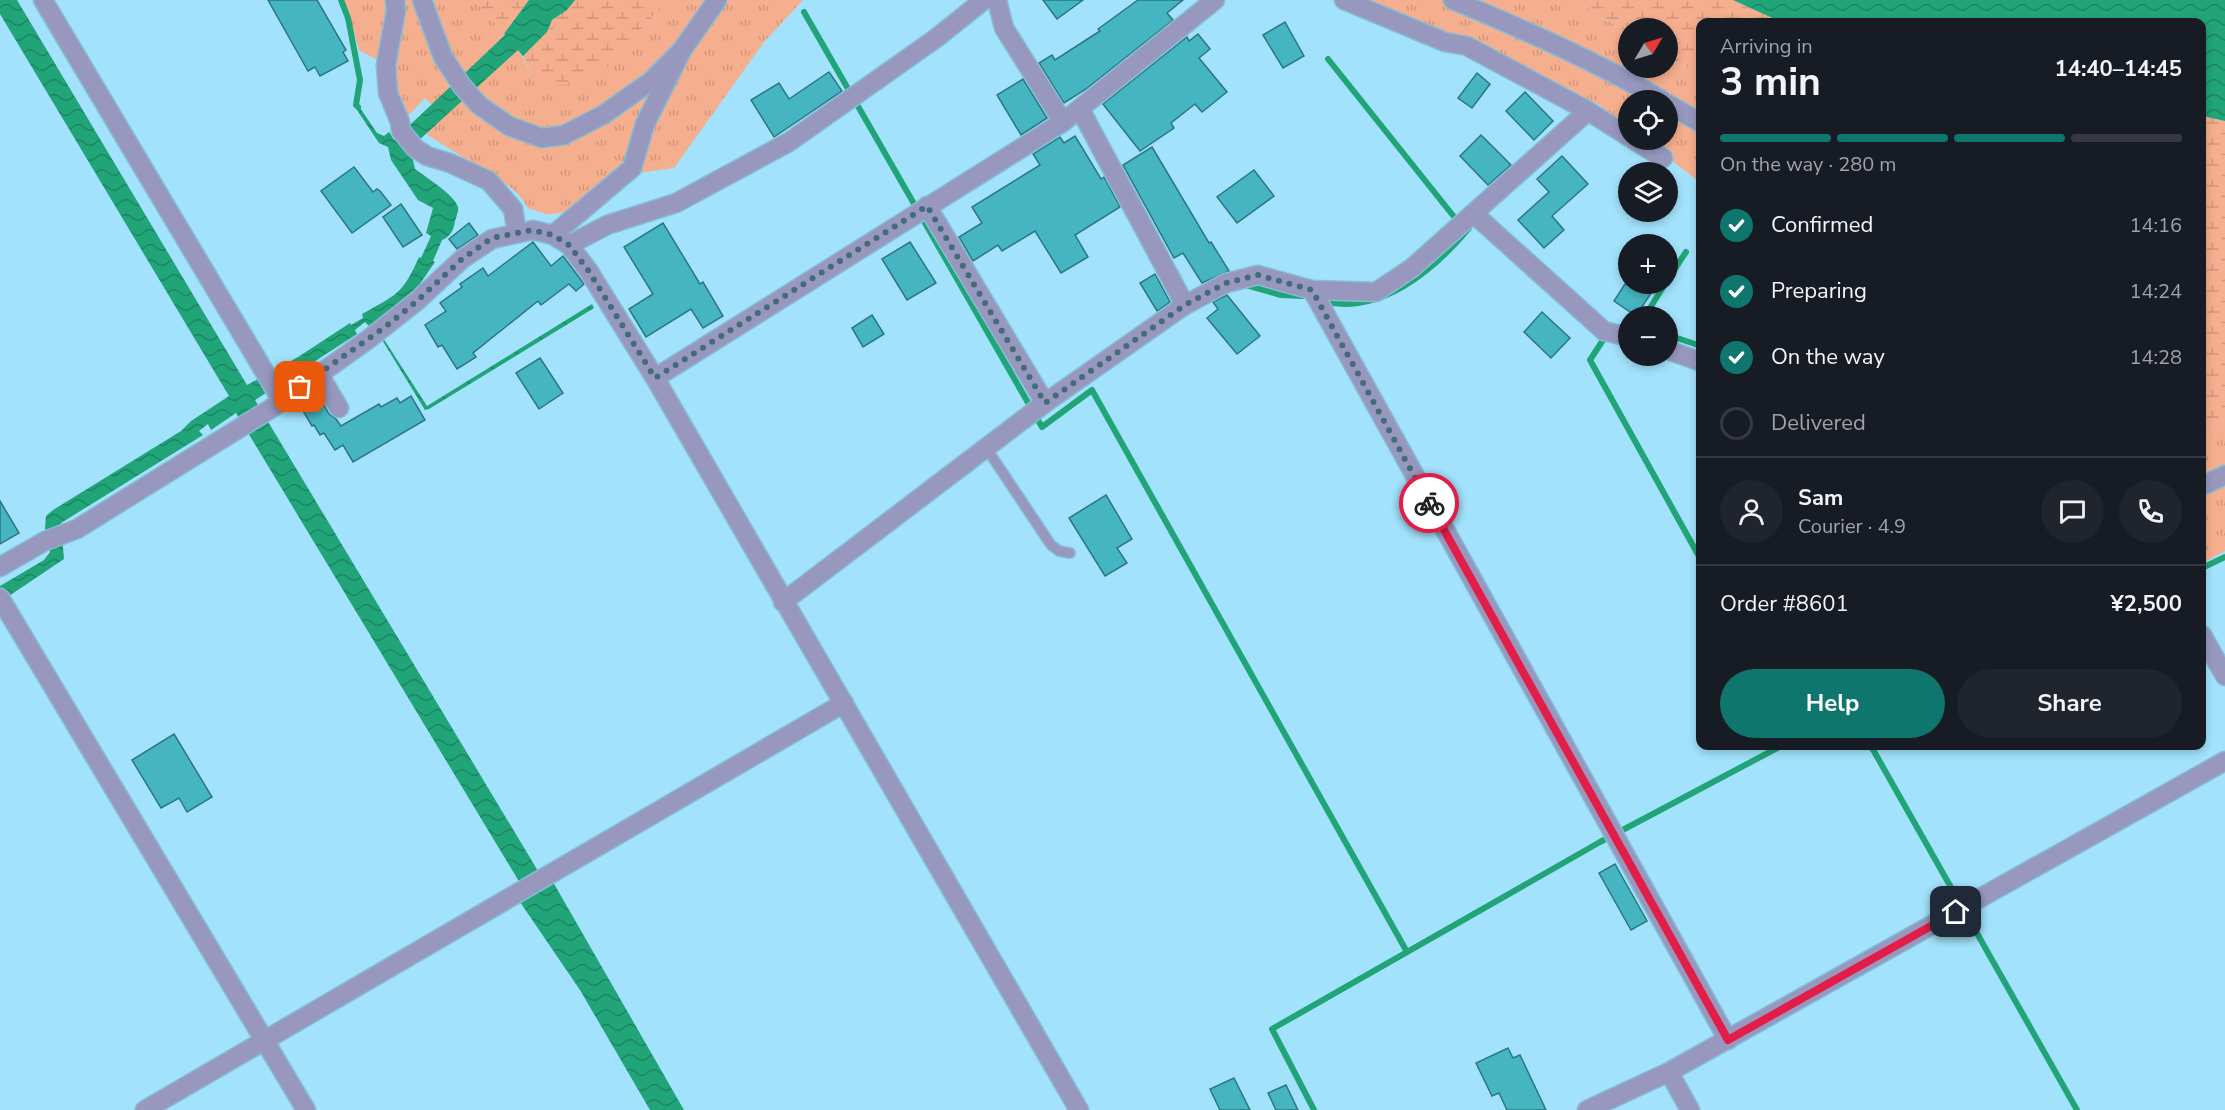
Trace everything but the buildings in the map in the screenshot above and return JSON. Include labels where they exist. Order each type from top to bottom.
[{"type":"street","points":[[43,0],[260,365],[278,404]]},
{"type":"street","points":[[394,0],[396,10],[386,65],[388,93],[400,122],[400,131],[415,148],[427,156],[450,163],[489,181],[513,209],[517,233]]},
{"type":"street","points":[[422,0],[443,57],[478,105],[509,126],[542,138],[564,135],[603,116],[651,81],[682,50]]},
{"type":"street","points":[[561,240],[632,168],[645,124],[682,50],[717,0]]},
{"type":"street","points":[[561,240],[676,203],[789,142],[935,39],[984,0]]},
{"type":"street","points":[[997,0],[1004,28],[1063,122]]},
{"type":"street","points":[[655,378],[1063,122],[1215,0]]},
{"type":"street","points":[[1344,0],[1445,42],[1467,46],[1618,129]]},
{"type":"street","points":[[1454,0],[1538,35],[1643,90]]},
{"type":"street","points":[[1080,109],[1185,305]]},
{"type":"street","points":[[1678,110],[1696,120]]},
{"type":"street","points":[[783,602],[1037,409],[1185,305],[1226,283],[1258,275],[1315,297],[1376,292],[1412,268],[1588,111]]},
{"type":"street","points":[[1650,150],[1663,158]]},
{"type":"street","points":[[922,209],[1037,409]]},
{"type":"street","points":[[1464,221],[1604,331],[1618,334]]},
{"type":"street","points":[[2,561],[77,529],[278,404],[385,327],[462,259],[492,238],[532,230],[561,240],[588,270],[655,378],[1079,1110]]},
{"type":"street","points":[[1315,297],[1728,1040]]},
{"type":"street","points":[[1678,354],[1696,360]]},
{"type":"street","points":[[319,374],[339,408]]},
{"type":"street","points":[[2206,484],[2225,475]]},
{"type":"street","points":[[2,600],[306,1110]]},
{"type":"street","points":[[2206,642],[2225,676]]},
{"type":"street","points":[[145,1110],[844,703]]},
{"type":"street","points":[[1587,1110],[1669,1072],[1728,1040],[2225,761]]},
{"type":"street","points":[[1669,1072],[1690,1110]]},
{"type":"lane","points":[[987,449],[1051,545],[1070,553]]},
{"type":"green space","points":[[344,0],[477,0],[477,3],[505,35],[452,85],[518,49],[533,77],[612,65],[666,0],[803,0],[764,42],[674,168],[610,177],[575,210],[546,214],[528,208],[509,186],[426,134],[444,117],[425,98],[406,118],[395,95],[393,69],[359,50]]},
{"type":"green space","points":[[477,0],[529,0],[504,34],[477,3]]},
{"type":"green space","points":[[575,0],[666,0],[612,65],[565,85],[533,77],[523,56],[547,32],[552,20],[567,10]]},
{"type":"green space","points":[[1362,0],[1573,0],[1618,27],[1618,78],[1678,78],[1678,62],[1696,72],[1696,179],[1678,165],[1678,162],[1674,162],[1658,150],[1678,150],[1678,90],[1618,90],[1618,119],[1598,104]]},
{"type":"green space","points":[[1573,0],[1733,0],[1772,18],[1696,18],[1696,72],[1678,62],[1678,18],[1618,18],[1618,27]]},
{"type":"green space","points":[[2206,117],[2225,121],[2225,425],[2206,435]]},
{"type":"green space","points":[[2225,425],[2225,551],[2206,561],[2206,435]]},
{"type":"water","points":[[0,0],[17,0],[247,385],[298,357],[350,323],[351,325],[363,318],[362,314],[391,297],[408,279],[431,236],[426,233],[433,208],[418,200],[391,160],[388,147],[379,143],[353,104],[356,102],[377,133],[384,136],[389,132],[394,140],[505,35],[529,0],[575,0],[567,10],[552,20],[547,32],[523,56],[518,50],[406,152],[413,160],[415,169],[451,197],[456,202],[458,210],[453,230],[442,240],[433,261],[435,262],[415,291],[374,324],[427,406],[592,304],[594,308],[429,409],[425,410],[373,325],[370,327],[365,322],[355,330],[357,334],[255,400],[538,871],[553,882],[684,1110],[650,1110],[580,990],[520,902],[520,883],[236,413],[211,430],[208,424],[199,431],[203,435],[61,523],[64,559],[0,602],[0,586],[44,560],[50,552],[45,528],[46,516],[181,431],[191,421],[229,396],[0,14]]},
{"type":"water","points":[[1733,0],[2225,0],[2225,121],[2206,117],[2206,18],[1772,18]]},
{"type":"waterway","points":[[341,0],[348,18],[360,80],[356,105],[358,107]]},
{"type":"waterway","points":[[804,12],[1042,427],[1092,390],[1407,952]]},
{"type":"waterway","points":[[1328,59],[1459,223]]},
{"type":"waterway","points":[[1322,301],[1344,304],[1365,302],[1385,296],[1422,274],[1469,228]]},
{"type":"waterway","points":[[1678,264],[1686,252]]},
{"type":"waterway","points":[[1243,286],[1281,295],[1303,296]]},
{"type":"waterway","points":[[1651,306],[1659,294]]},
{"type":"waterway","points":[[1603,335],[1605,337],[1590,360],[1696,551]]},
{"type":"waterway","points":[[1678,338],[1696,344]]},
{"type":"waterway","points":[[2206,566],[2225,557]]},
{"type":"waterway","points":[[1314,1110],[1272,1029],[1600,842],[1773,750]]},
{"type":"waterway","points":[[1873,750],[2077,1110]]},
{"type":"way so far","points":[[300,387],[385,327],[462,259],[492,238],[532,230],[553,235],[569,245],[588,270],[655,378],[927,206],[1045,403],[1185,305],[1226,283],[1258,275],[1312,290],[1429,503]]},
{"type":"route","points":[[1429,503],[1728,1040],[1956,912]]}]
